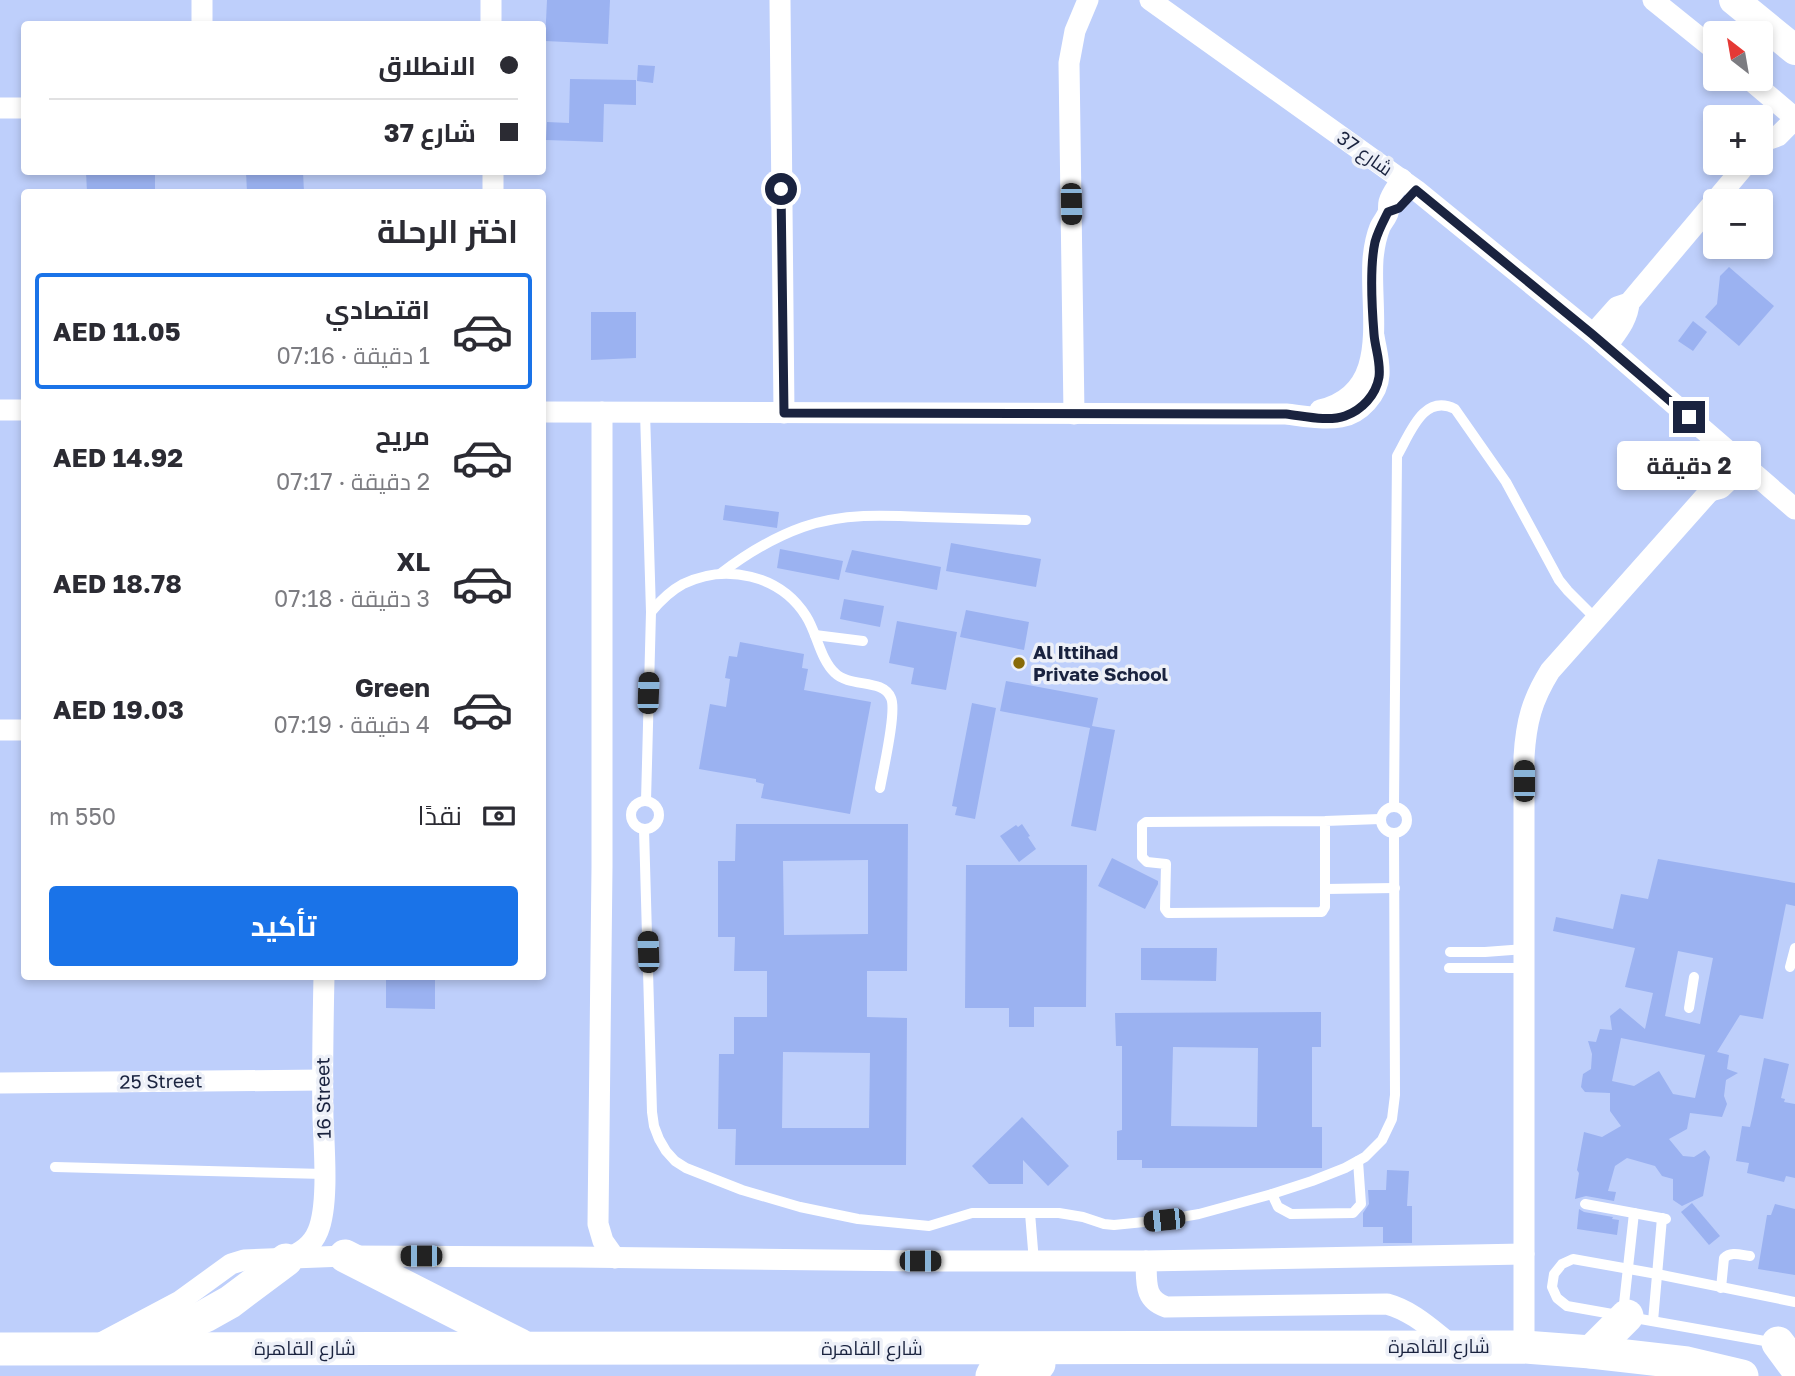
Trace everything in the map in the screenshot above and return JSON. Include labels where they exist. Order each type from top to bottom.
[{"type":"main road","points":[[1734,0],[1795,50]]},
{"type":"main road","points":[[345,1256],[526,1348]]},
{"type":"main road","points":[[133,1348],[205,1316],[286,1260]]},
{"type":"main road","points":[[1591,1352],[1634,1318]]},
{"type":"main road","points":[[992,1376],[1000,1366],[1009,1365],[1223,1360],[1242,1358],[1277,1347]]},
{"type":"main road","name":"شارع القاهرة","points":[[0,1349],[1524,1347],[1687,1363],[1742,1376]]},
{"type":"street","points":[[202,0],[202,21]]},
{"type":"street","points":[[491,0],[491,21]]},
{"type":"street","points":[[780,0],[784,413]]},
{"type":"street","points":[[1074,414],[1069,63],[1075,31],[1089,0]]},
{"type":"street","name":"شارع 37","points":[[1150,0],[1409,184],[1600,340],[1795,509]]},
{"type":"street","points":[[1653,0],[1703,40]]},
{"type":"street","points":[[1763,91],[1791,115],[1773,125]]},
{"type":"street","points":[[0,108],[21,108]]},
{"type":"street","points":[[1600,340],[1617,307],[1629,303],[1737,175]]},
{"type":"street","points":[[546,412],[1286,414],[1344,417],[1360,408],[1373,394],[1379,376],[1374,337],[1375,242],[1388,212],[1389,200],[1409,184]]},
{"type":"street","points":[[0,410],[21,410]]},
{"type":"street","points":[[602,412],[602,867],[598,1224],[603,1241],[615,1258]]},
{"type":"street","points":[[1524,1347],[1524,757],[1528,719],[1550,671],[1710,492],[1715,475],[1738,459]]},
{"type":"street","points":[[0,730],[21,730]]},
{"type":"street","name":"16 Street","points":[[286,1260],[309,1247],[322,1220],[324,980]]},
{"type":"street","name":"25 Street","points":[[0,1083],[323,1080]]},
{"type":"street","points":[[322,1220],[331,1244],[345,1256]]},
{"type":"street","points":[[574,1256],[598,1224]]},
{"type":"street","points":[[91,1349],[180,1301],[239,1261],[345,1256],[574,1256],[1034,1262],[1524,1254]]},
{"type":"street","points":[[1146,1261],[1151,1297],[1166,1307],[1387,1304],[1411,1313],[1453,1346]]},
{"type":"lane","points":[[1394,806],[1398,456],[1419,417],[1428,408],[1441,404],[1455,409],[1493,460],[1559,580],[1597,619]]},
{"type":"lane","points":[[645,412],[651,612],[646,801]]},
{"type":"lane","points":[[720,574],[746,554],[775,538],[805,526],[837,518],[869,515],[1026,520]]},
{"type":"lane","points":[[651,612],[664,597],[681,585],[700,577],[740,574],[760,579],[778,588],[794,601],[807,617],[827,664],[837,676],[844,681],[879,687],[890,695],[893,708],[880,788]]},
{"type":"lane","points":[[815,635],[863,641]]},
{"type":"lane","points":[[646,801],[656,805],[659,816],[654,826],[644,830],[634,825],[631,815],[635,804],[646,801]]},
{"type":"lane","points":[[1394,806],[1404,810],[1408,820],[1404,829],[1395,833],[1386,831],[1380,819],[1385,810],[1394,806]]},
{"type":"lane","points":[[1325,821],[1325,907],[1322,912],[1168,913],[1165,909],[1166,864],[1147,862],[1142,857],[1142,825],[1146,822],[1380,819]]},
{"type":"lane","points":[[644,830],[652,1112],[654,1126],[666,1151],[675,1161],[687,1168],[742,1190],[800,1207],[858,1219],[929,1226],[972,1213],[1071,1214],[1114,1226],[1199,1214],[1312,1181],[1366,1157],[1382,1140],[1392,1119],[1395,1096],[1395,833]]},
{"type":"lane","points":[[1325,889],[1395,888]]},
{"type":"lane","points":[[1790,967],[1795,948]]},
{"type":"lane","points":[[1450,952],[1485,952],[1525,958]]},
{"type":"lane","points":[[1449,968],[1525,958]]},
{"type":"lane","points":[[1689,1008],[1694,978]]},
{"type":"lane","points":[[1272,1194],[1278,1207],[1291,1214],[1353,1213],[1361,1204],[1358,1161]]},
{"type":"lane","points":[[55,1167],[324,1174]]},
{"type":"lane","points":[[1585,1203],[1664,1218],[1657,1274],[1634,1318]]},
{"type":"lane","points":[[1030,1213],[1034,1262]]},
{"type":"lane","points":[[1634,1213],[1628,1269],[1634,1318]]},
{"type":"lane","points":[[1721,1288],[1724,1258],[1728,1254],[1750,1256]]},
{"type":"lane","points":[[1789,1352],[1567,1306],[1557,1298],[1552,1287],[1554,1274],[1562,1264],[1573,1259],[1795,1302]]},
{"type":"building","points":[[547,0],[610,0],[608,44],[546,41]]},
{"type":"building","points":[[638,65],[655,66],[653,83],[637,81]]},
{"type":"building","points":[[570,79],[636,80],[636,105],[604,104],[603,142],[546,140],[547,122],[569,123]]},
{"type":"building","points":[[86,175],[155,175],[155,189],[87,189]]},
{"type":"building","points":[[246,175],[303,175],[304,189],[247,189]]},
{"type":"building","points":[[1729,267],[1774,306],[1739,346],[1705,317],[1717,304],[1720,276]]},
{"type":"building","points":[[591,312],[636,312],[636,358],[591,360]]},
{"type":"building","points":[[1693,321],[1707,332],[1693,351],[1678,341]]},
{"type":"building","points":[[725,505],[779,512],[777,528],[723,520]]},
{"type":"building","points":[[951,543],[1041,559],[1036,587],[946,571]]},
{"type":"building","points":[[780,549],[843,561],[839,580],[777,568]]},
{"type":"building","points":[[852,550],[941,567],[937,590],[845,572]]},
{"type":"building","points":[[844,599],[884,606],[880,627],[840,619]]},
{"type":"building","points":[[966,610],[1029,622],[1024,650],[960,637]]},
{"type":"building","points":[[897,621],[957,632],[946,690],[911,684],[914,668],[889,663]]},
{"type":"building","points":[[740,642],[804,654],[802,668],[808,669],[804,690],[871,702],[850,814],[761,798],[764,784],[756,782],[756,779],[699,769],[710,704],[726,707],[730,679],[725,678],[729,656],[737,657]]},
{"type":"building","points":[[1006,681],[1098,698],[1092,726],[1115,730],[1096,831],[1071,826],[1090,728],[1000,711]]},
{"type":"building","points":[[972,703],[996,708],[975,819],[955,815],[957,807],[952,806]]},
{"type":"building","points":[[736,824],[908,824],[907,971],[867,971],[867,1017],[907,1018],[906,1165],[735,1165],[736,1129],[718,1129],[719,1054],[734,1054],[734,1017],[767,1017],[767,971],[734,971],[735,937],[718,937],[718,861],[735,861]],"holes":[[[868,860],[868,934],[784,935],[783,861]],[[783,1052],[870,1053],[869,1128],[782,1128]]]},
{"type":"building","points":[[1022,824],[1036,849],[1019,862],[1000,836]]},
{"type":"building","points":[[1112,858],[1158,881],[1145,909],[1098,886]]},
{"type":"building","points":[[1658,859],[1795,883],[1795,906],[1786,904],[1763,1019],[1740,1015],[1717,1052],[1729,1055],[1727,1069],[1738,1073],[1726,1080],[1724,1096],[1727,1104],[1722,1117],[1690,1113],[1687,1129],[1669,1139],[1683,1156],[1694,1157],[1705,1150],[1710,1157],[1703,1196],[1682,1206],[1673,1200],[1673,1179],[1662,1176],[1655,1166],[1627,1158],[1615,1166],[1608,1191],[1616,1192],[1614,1201],[1586,1196],[1575,1199],[1584,1132],[1602,1137],[1621,1126],[1610,1111],[1610,1093],[1585,1092],[1581,1087],[1583,1074],[1591,1069],[1592,1054],[1588,1041],[1596,1042],[1600,1029],[1612,1030],[1610,1016],[1620,1008],[1645,1029],[1653,993],[1625,987],[1635,948],[1553,931],[1556,917],[1613,929],[1621,894],[1648,899]],"holes":[[[1678,951],[1713,958],[1700,1024],[1665,1016]],[[1621,1038],[1705,1055],[1695,1098],[1673,1094],[1659,1071],[1634,1086],[1612,1081]]]},
{"type":"building","points":[[966,865],[1087,865],[1086,1007],[1034,1007],[1034,1027],[1009,1027],[1009,1008],[965,1008]]},
{"type":"building","points":[[1141,948],[1217,948],[1216,981],[1141,980]]},
{"type":"building","points":[[386,980],[435,980],[435,1009],[386,1008]]},
{"type":"building","points":[[1321,1012],[1321,1047],[1312,1047],[1312,1127],[1322,1127],[1322,1168],[1142,1168],[1142,1160],[1117,1160],[1117,1131],[1122,1130],[1122,1046],[1116,1046],[1115,1013]],"holes":[[[1173,1047],[1258,1048],[1257,1127],[1171,1126]]]},
{"type":"building","points":[[1764,1058],[1789,1064],[1781,1098],[1785,1099],[1784,1102],[1795,1104],[1795,1178],[1786,1176],[1784,1182],[1747,1173],[1749,1163],[1736,1161],[1742,1126],[1750,1127]]},
{"type":"building","points":[[1022,1117],[1069,1166],[1048,1186],[1023,1160],[1023,1184],[989,1184],[972,1166]]},
{"type":"building","points":[[1387,1170],[1409,1171],[1407,1206],[1412,1206],[1412,1243],[1383,1243],[1383,1227],[1363,1227],[1363,1213],[1369,1204],[1368,1190],[1386,1190]]},
{"type":"building","points":[[1692,1203],[1720,1236],[1709,1245],[1681,1212]]},
{"type":"building","points":[[1775,1204],[1795,1209],[1795,1275],[1758,1269],[1767,1215],[1771,1215]]},
{"type":"building","points":[[1579,1209],[1619,1220],[1617,1235],[1577,1229]]},
{"type":"place","name":"Al Ittihad Private School","points":[[1019,663]]},
{"type":"route","points":[[781,189],[784,413],[1286,414],[1344,417],[1360,408],[1373,394],[1379,376],[1374,337],[1375,242],[1388,212],[1399,208],[1416,190],[1689,417]]}]
